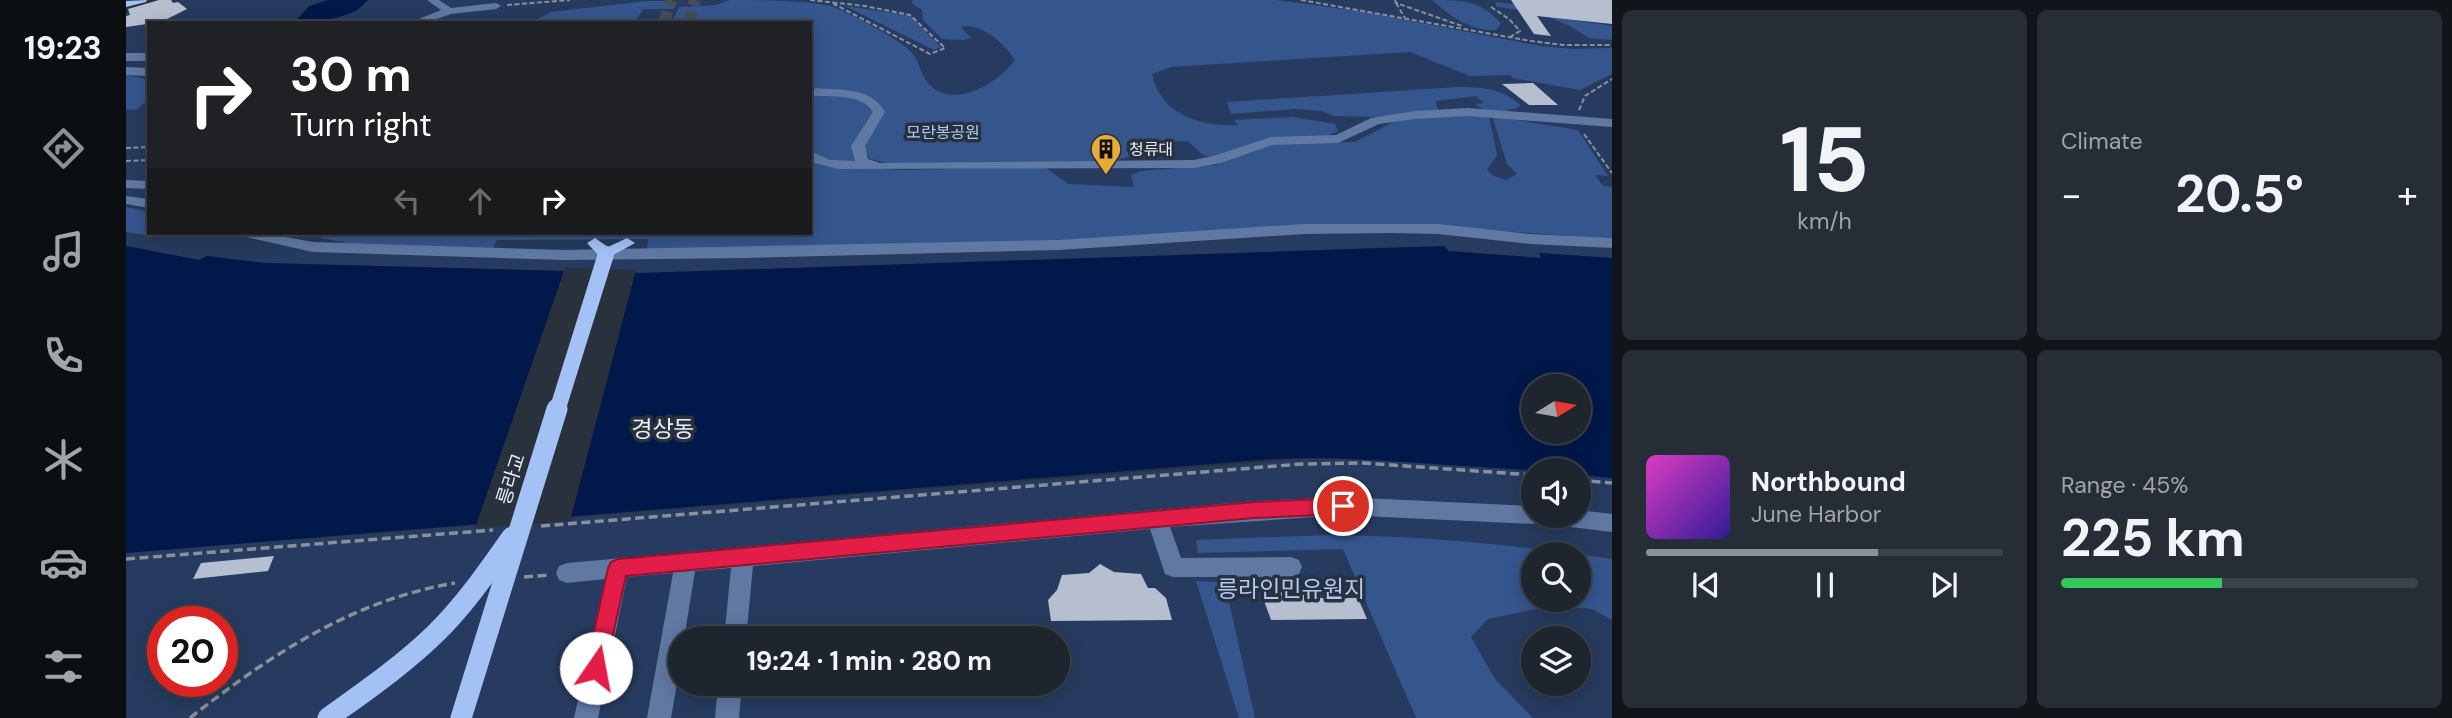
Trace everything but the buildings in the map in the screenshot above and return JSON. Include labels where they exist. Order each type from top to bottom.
[{"type":"main road","points":[[126,4],[142,0]]},
{"type":"main road","name":"릉라교","points":[[461,718],[520,527],[600,248],[627,243]]},
{"type":"main road","points":[[328,718],[389,674],[437,633],[472,592],[520,527]]},
{"type":"street","points":[[432,0],[449,10]]},
{"type":"street","points":[[419,21],[449,10],[496,6]]},
{"type":"street","points":[[126,57],[147,57]]},
{"type":"street","points":[[126,72],[147,72]]},
{"type":"street","points":[[812,92],[857,95],[874,103],[879,112],[877,118],[858,146],[862,161],[869,165]]},
{"type":"street","points":[[812,157],[819,162],[832,164],[902,168],[1194,164],[1216,160],[1259,143],[1338,139],[1376,121],[1446,113],[1555,116],[1612,122]]},
{"type":"street","points":[[126,184],[147,185]]},
{"type":"street","points":[[126,200],[147,204]]},
{"type":"street","points":[[256,235],[313,247],[565,255],[1059,245],[1329,229],[1438,229],[1530,239],[1612,243]]},
{"type":"street","points":[[567,573],[1254,510],[1343,506],[1521,514]]},
{"type":"street","points":[[1157,520],[1173,567],[1291,567]]},
{"type":"street","points":[[1591,521],[1612,523]]},
{"type":"street","points":[[736,626],[743,556]]},
{"type":"street","points":[[659,718],[686,562]]},
{"type":"street","points":[[586,718],[618,568]]},
{"type":"street","points":[[727,718],[729,696]]},
{"type":"path","points":[[496,6],[570,0]]},
{"type":"path","points":[[810,0],[824,1],[910,15],[945,48],[930,54],[832,3]]},
{"type":"path","points":[[1301,0],[1563,45],[1612,45]]},
{"type":"path","points":[[1395,1],[1405,18]]},
{"type":"path","points":[[1395,1],[1472,29]]},
{"type":"path","points":[[1491,7],[1509,19],[1520,31],[1510,37]]},
{"type":"path","points":[[1579,110],[1585,96],[1612,79]]},
{"type":"path","points":[[1580,129],[1612,173]]},
{"type":"path","points":[[126,148],[147,147]]},
{"type":"path","points":[[126,161],[147,160]]},
{"type":"path","points":[[126,559],[1301,464],[1363,463],[1521,474]]},
{"type":"path","points":[[1591,481],[1612,483]]},
{"type":"path","points":[[511,578],[567,573]]},
{"type":"path","points":[[190,718],[288,648],[337,621],[390,597],[428,586],[456,583]]},
{"type":"green space","name":"모란봉공원","points":[[177,0],[1612,0],[1612,258],[1539,253],[1542,258],[1397,247],[640,273],[265,263],[207,256],[199,260],[126,246],[126,13]]},
{"type":"green space","points":[[730,0],[768,0],[839,9],[906,47],[932,87],[942,93],[954,95],[977,90],[989,84],[1015,60],[999,41],[976,28],[961,27],[971,38],[942,39],[923,20],[922,10],[913,4],[912,0],[1276,0],[1366,12],[1540,46],[1612,48],[1612,74],[1580,90],[1513,78],[1510,75],[1470,76],[1410,52],[1171,67],[1152,74],[1157,88],[1173,109],[1197,121],[1238,125],[1234,120],[1293,117],[1335,124],[1338,131],[1327,136],[1265,139],[1211,157],[1203,155],[1188,141],[1169,142],[1150,152],[1111,161],[891,164],[870,159],[864,147],[881,108],[875,101],[858,93],[812,90],[812,21],[672,21],[679,7],[716,5]]},
{"type":"green space","points":[[1432,0],[1470,3],[1493,15],[1501,23],[1496,30],[1469,25],[1453,17]]},
{"type":"green space","points":[[648,1],[677,1],[674,9],[643,9],[636,21],[535,21],[551,12]]},
{"type":"green space","points":[[1495,2],[1536,7],[1560,18],[1612,26],[1612,40],[1589,38],[1570,26],[1536,12],[1497,7]]},
{"type":"green space","points":[[845,6],[909,15],[941,47],[934,50]]},
{"type":"green space","points":[[126,75],[143,78],[147,81],[147,102],[136,110],[126,109]]},
{"type":"green space","points":[[1457,87],[1499,92],[1521,106],[1504,111],[1486,110],[1475,104],[1484,103],[1476,96],[1436,101],[1438,111],[1379,117],[1333,116],[1322,111],[1295,109],[1231,114],[1227,102]]},
{"type":"green space","points":[[812,94],[855,97],[874,109],[859,163],[829,162],[812,153]]},
{"type":"green space","points":[[1489,115],[1497,155],[1487,170],[1506,180],[1517,174],[1507,164],[1492,116],[1578,130],[1608,176],[1595,175],[1603,186],[1612,187],[1612,239],[1450,227],[1054,242],[647,249],[648,239],[497,240],[493,248],[352,244],[321,238],[325,235],[812,235],[812,161],[828,166],[902,170],[1045,167],[1068,184],[1134,187],[1131,175],[1141,171],[1217,165],[1263,146],[1275,144],[1355,142],[1393,122],[1419,117]]},
{"type":"green space","points":[[126,207],[147,212],[147,235],[153,235],[152,236],[126,232]]},
{"type":"green space","name":"릉라인민유원지","points":[[1312,458],[1365,458],[1521,470],[1521,528],[1591,528],[1591,476],[1612,478],[1612,718],[126,718],[126,553]]},
{"type":"green space","points":[[1328,535],[1435,539],[1521,547],[1522,612],[1488,619],[1471,637],[1495,679],[1533,718],[1416,718],[1343,549],[1198,553],[1196,540]]},
{"type":"green space","points":[[1591,556],[1612,559],[1612,620],[1592,609]]},
{"type":"green space","points":[[1196,581],[1217,582],[1227,593],[1255,718],[1239,718]]},
{"type":"shaded area","points":[[328,0],[369,0],[344,16],[319,21],[297,19],[309,6]]},
{"type":"shaded area","points":[[126,246],[199,260],[207,256],[265,263],[640,273],[1445,246],[1448,251],[1541,258],[1539,253],[1612,258],[1612,478],[1591,476],[1591,458],[1521,458],[1521,470],[1349,459],[1272,459],[126,553]]},
{"type":"pier","points":[[565,268],[636,270],[570,521],[475,528]]},
{"type":"tunnel","points":[[665,21],[671,0]]},
{"type":"tunnel","points":[[690,21],[695,0]]},
{"type":"place","name":"청류대","points":[[1106,176]]},
{"type":"district","name":"경상동","points":[[663,429]]},
{"type":"route","points":[[596,668],[618,568],[922,538],[1254,510],[1343,506]]}]
